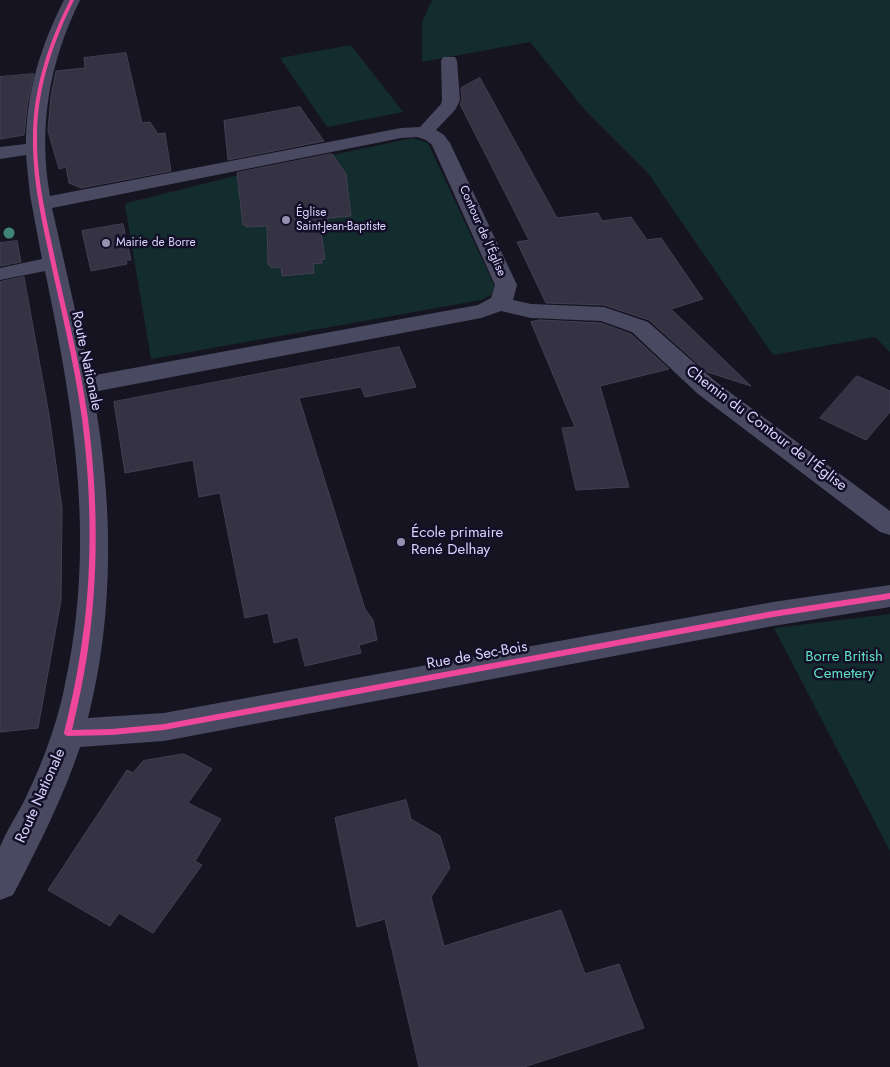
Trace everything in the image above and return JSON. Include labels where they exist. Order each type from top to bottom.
[{"type":"street","name":"Route Nationale","points":[[0,883],[40,802],[68,733],[86,651],[94,562],[94,498],[80,386],[53,264],[42,204],[35,148],[45,65],[56,33],[72,0]]},
{"type":"street","points":[[42,204],[401,133],[424,132],[449,106],[451,100],[449,61]]},
{"type":"street","name":"Contour de l'Église","points":[[424,132],[435,137],[441,143],[503,278],[506,292],[499,304]]},
{"type":"street","points":[[0,153],[35,148]]},
{"type":"street","points":[[0,274],[53,264]]},
{"type":"street","points":[[80,386],[481,311],[499,304]]},
{"type":"street","name":"Chemin du Contour de l'Église","points":[[499,304],[530,311],[604,314],[616,316],[640,327],[707,388],[890,524]]},
{"type":"street","name":"Rue de Sec-Bois","points":[[68,733],[112,732],[164,727],[773,614],[890,596]]},
{"type":"green space","points":[[432,0],[890,0],[890,352],[875,337],[773,355],[648,173],[584,109],[530,42],[422,62],[422,22]]},
{"type":"green space","points":[[351,45],[403,112],[327,127],[280,58]]},
{"type":"green space","points":[[413,138],[428,143],[495,287],[491,295],[481,300],[151,359],[125,205],[127,203],[251,172]]},
{"type":"green space","name":"Borre British Cemetery","points":[[890,614],[890,851],[774,628]]},
{"type":"building","points":[[126,53],[142,123],[150,122],[158,134],[165,133],[171,171],[81,188],[69,183],[66,167],[59,169],[48,131],[51,96],[56,71],[85,68],[84,58]]},
{"type":"building","points":[[34,74],[27,106],[24,135],[0,139],[0,77]]},
{"type":"building","points":[[480,78],[557,218],[598,213],[602,221],[631,217],[647,240],[661,238],[703,299],[671,309],[751,386],[707,372],[649,320],[604,305],[546,303],[517,242],[529,240],[460,104],[462,100],[461,88]]},
{"type":"building","points":[[300,107],[324,141],[228,160],[224,121]]},
{"type":"building","name":"Église Saint-Jean-Baptiste","points":[[332,154],[346,174],[351,216],[328,218],[328,224],[320,224],[325,259],[321,260],[322,263],[313,264],[314,273],[282,276],[281,267],[271,268],[271,265],[268,265],[267,226],[246,227],[246,224],[243,225],[237,173]]},
{"type":"building","name":"Mairie de Borre","points":[[123,224],[131,260],[126,260],[127,264],[91,271],[82,231]]},
{"type":"building","points":[[17,241],[21,262],[0,266],[0,243]]},
{"type":"building","points":[[24,277],[49,415],[62,508],[61,600],[38,728],[0,732],[0,282]]},
{"type":"building","points":[[540,320],[601,323],[631,334],[669,369],[600,386],[629,487],[576,490],[562,428],[575,427],[531,322]]},
{"type":"building","points":[[399,347],[416,387],[365,397],[361,387],[299,398],[365,609],[373,620],[377,640],[359,645],[361,653],[305,666],[298,637],[274,643],[268,613],[245,618],[220,493],[199,497],[193,460],[125,473],[114,402]]},
{"type":"building","points":[[857,376],[890,391],[890,412],[866,440],[820,418]]},
{"type":"building","points":[[184,754],[212,769],[188,803],[221,819],[195,861],[202,865],[153,933],[119,913],[110,926],[48,890],[127,770],[133,773],[143,761]]},
{"type":"building","points":[[406,800],[411,819],[440,836],[450,868],[431,897],[444,946],[561,910],[585,974],[619,964],[644,1028],[524,1067],[419,1067],[385,919],[357,927],[335,818]]},
{"type":"cycle path","points":[[72,0],[55,36],[43,74],[36,113],[35,132],[38,185],[82,396],[90,459],[93,538],[89,616],[84,655],[68,733],[112,732],[164,727],[773,614],[890,596]]},
{"type":"place","name":"Église Saint-Jean-Baptiste","points":[[286,220]]},
{"type":"place","name":"Mairie de Borre","points":[[106,243]]},
{"type":"place","name":"École primaire René Delhay","points":[[401,542]]}]
